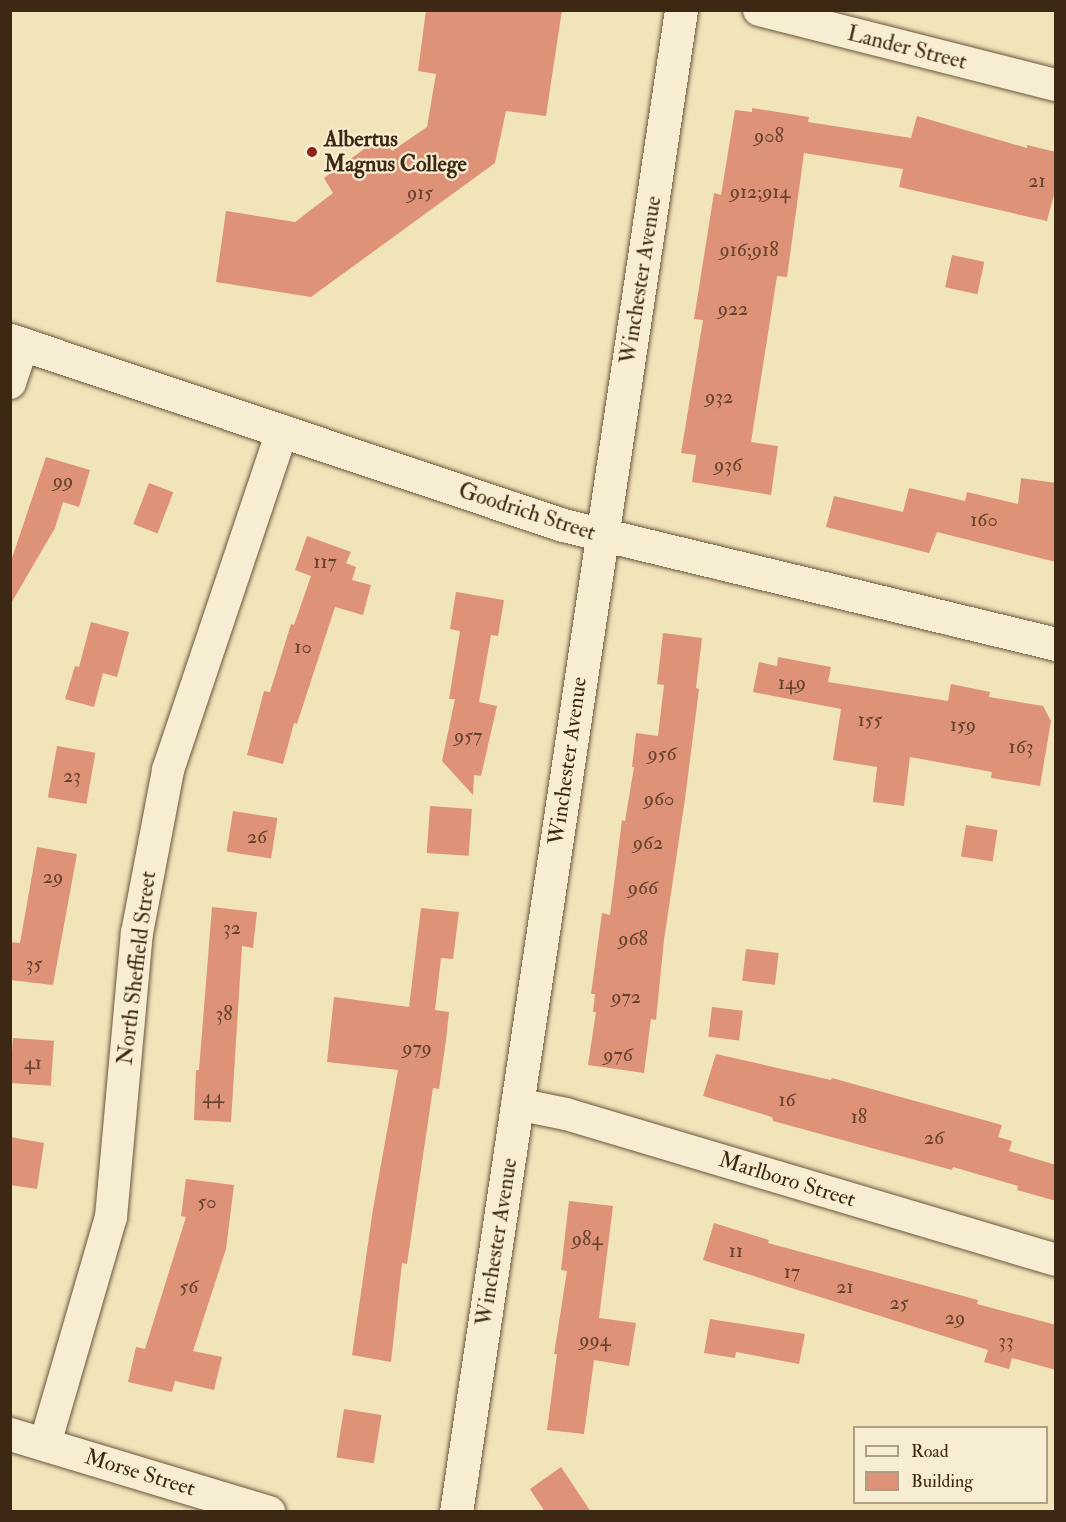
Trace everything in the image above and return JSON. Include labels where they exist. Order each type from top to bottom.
[{"type":"street","name":"Winchester Avenue","points":[[456,1512],[681,10]]},
{"type":"street","name":"Lander Street","points":[[759,10],[1056,85]]},
{"type":"street","name":"Goodrich Street","points":[[17,342],[556,523],[602,536],[1056,644]]},
{"type":"street","points":[[10,383],[17,342]]},
{"type":"street","name":"North Sheffield Street","points":[[45,1444],[111,1217],[137,933],[168,770],[282,431]]},
{"type":"street","name":"Marlboro Street","points":[[517,1104],[566,1114],[1056,1260]]},
{"type":"street","name":"Morse Street","points":[[10,1434],[269,1512]]},
{"type":"building","points":[[426,10],[562,10],[546,116],[506,111],[495,163],[311,297],[216,282],[226,211],[295,222],[333,193],[324,178],[382,136],[392,151],[427,127],[436,74],[418,71]]},
{"type":"building","points":[[752,108],[809,117],[808,122],[911,138],[917,116],[1027,148],[1027,145],[1056,152],[1056,187],[1047,221],[899,187],[903,169],[804,153],[787,277],[777,276],[751,442],[778,446],[771,495],[692,482],[696,455],[681,453],[703,320],[694,319],[714,193],[721,195],[735,110],[752,112]]},
{"type":"building","points":[[952,255],[984,262],[977,294],[945,287]]},
{"type":"building","points":[[46,457],[90,470],[79,507],[63,502],[55,528],[10,605],[10,564]]},
{"type":"building","points":[[1021,478],[1056,483],[1056,562],[937,532],[929,553],[826,527],[834,496],[903,512],[909,488],[965,501],[967,492],[1018,504]]},
{"type":"building","points":[[149,483],[173,492],[158,533],[133,524]]},
{"type":"building","points":[[307,536],[351,552],[346,563],[356,567],[352,580],[371,585],[363,615],[335,607],[297,724],[294,723],[283,764],[247,755],[264,691],[270,692],[291,624],[294,625],[311,576],[295,570]]},
{"type":"building","points":[[456,592],[504,600],[498,636],[491,635],[479,702],[497,706],[481,776],[474,775],[473,795],[442,761],[455,699],[449,699],[460,631],[450,629]]},
{"type":"building","points":[[91,622],[129,632],[117,677],[103,673],[94,707],[65,699],[75,666],[79,667]]},
{"type":"building","points":[[663,633],[702,638],[696,688],[699,689],[664,940],[656,1020],[651,1019],[644,1073],[588,1065],[596,1012],[593,1012],[595,994],[591,994],[602,913],[610,915],[622,820],[625,821],[634,767],[632,767],[636,733],[658,736],[664,685],[657,684]]},
{"type":"building","points":[[778,657],[831,667],[828,682],[948,701],[951,684],[990,692],[989,697],[1043,706],[1051,721],[1040,786],[991,778],[992,772],[910,757],[904,806],[873,802],[877,767],[833,760],[841,709],[753,692],[759,662],[777,666]]},
{"type":"building","points":[[57,746],[95,753],[86,804],[48,797]]},
{"type":"building","points":[[430,806],[472,809],[469,856],[427,853]]},
{"type":"building","points":[[233,811],[277,818],[271,859],[227,851]]},
{"type":"building","points":[[966,825],[998,830],[993,862],[961,857]]},
{"type":"building","points":[[37,847],[77,854],[53,985],[10,980],[10,942],[20,943]]},
{"type":"building","points":[[212,907],[257,912],[253,948],[242,946],[231,1122],[194,1120],[196,1070],[199,1070]]},
{"type":"building","points":[[421,908],[459,912],[453,959],[441,958],[435,1010],[449,1012],[446,1040],[439,1089],[433,1088],[407,1264],[402,1263],[391,1362],[352,1355],[373,1209],[398,1070],[327,1062],[334,997],[409,1007]]},
{"type":"building","points":[[746,949],[779,953],[775,985],[742,981]]},
{"type":"building","points":[[712,1007],[743,1011],[739,1041],[708,1037]]},
{"type":"building","points":[[13,1038],[54,1041],[51,1086],[10,1083]]},
{"type":"building","points":[[716,1054],[831,1080],[832,1078],[1002,1125],[998,1137],[1012,1141],[1009,1151],[1056,1165],[1056,1201],[1017,1190],[1018,1186],[953,1167],[952,1170],[773,1121],[772,1117],[703,1096]]},
{"type":"building","points":[[10,1137],[44,1143],[37,1189],[10,1185]]},
{"type":"building","points":[[186,1179],[234,1185],[226,1249],[193,1351],[222,1357],[214,1390],[175,1381],[172,1392],[128,1382],[136,1347],[145,1349],[186,1217],[181,1216]]},
{"type":"building","points":[[569,1201],[613,1206],[599,1318],[636,1323],[629,1366],[594,1360],[584,1434],[547,1430],[557,1354],[554,1354],[567,1271],[561,1270]]},
{"type":"building","points":[[714,1223],[769,1240],[768,1243],[978,1300],[977,1304],[1056,1325],[1056,1370],[1012,1358],[1009,1369],[984,1362],[988,1350],[703,1260]]},
{"type":"building","points":[[710,1319],[805,1334],[799,1364],[736,1352],[735,1358],[704,1353]]},
{"type":"building","points":[[344,1409],[382,1415],[374,1463],[336,1457]]},
{"type":"building","points":[[561,1467],[591,1512],[545,1512],[530,1489]]},
{"type":"place","name":"Albertus Magnus College","points":[[312,152]]}]
